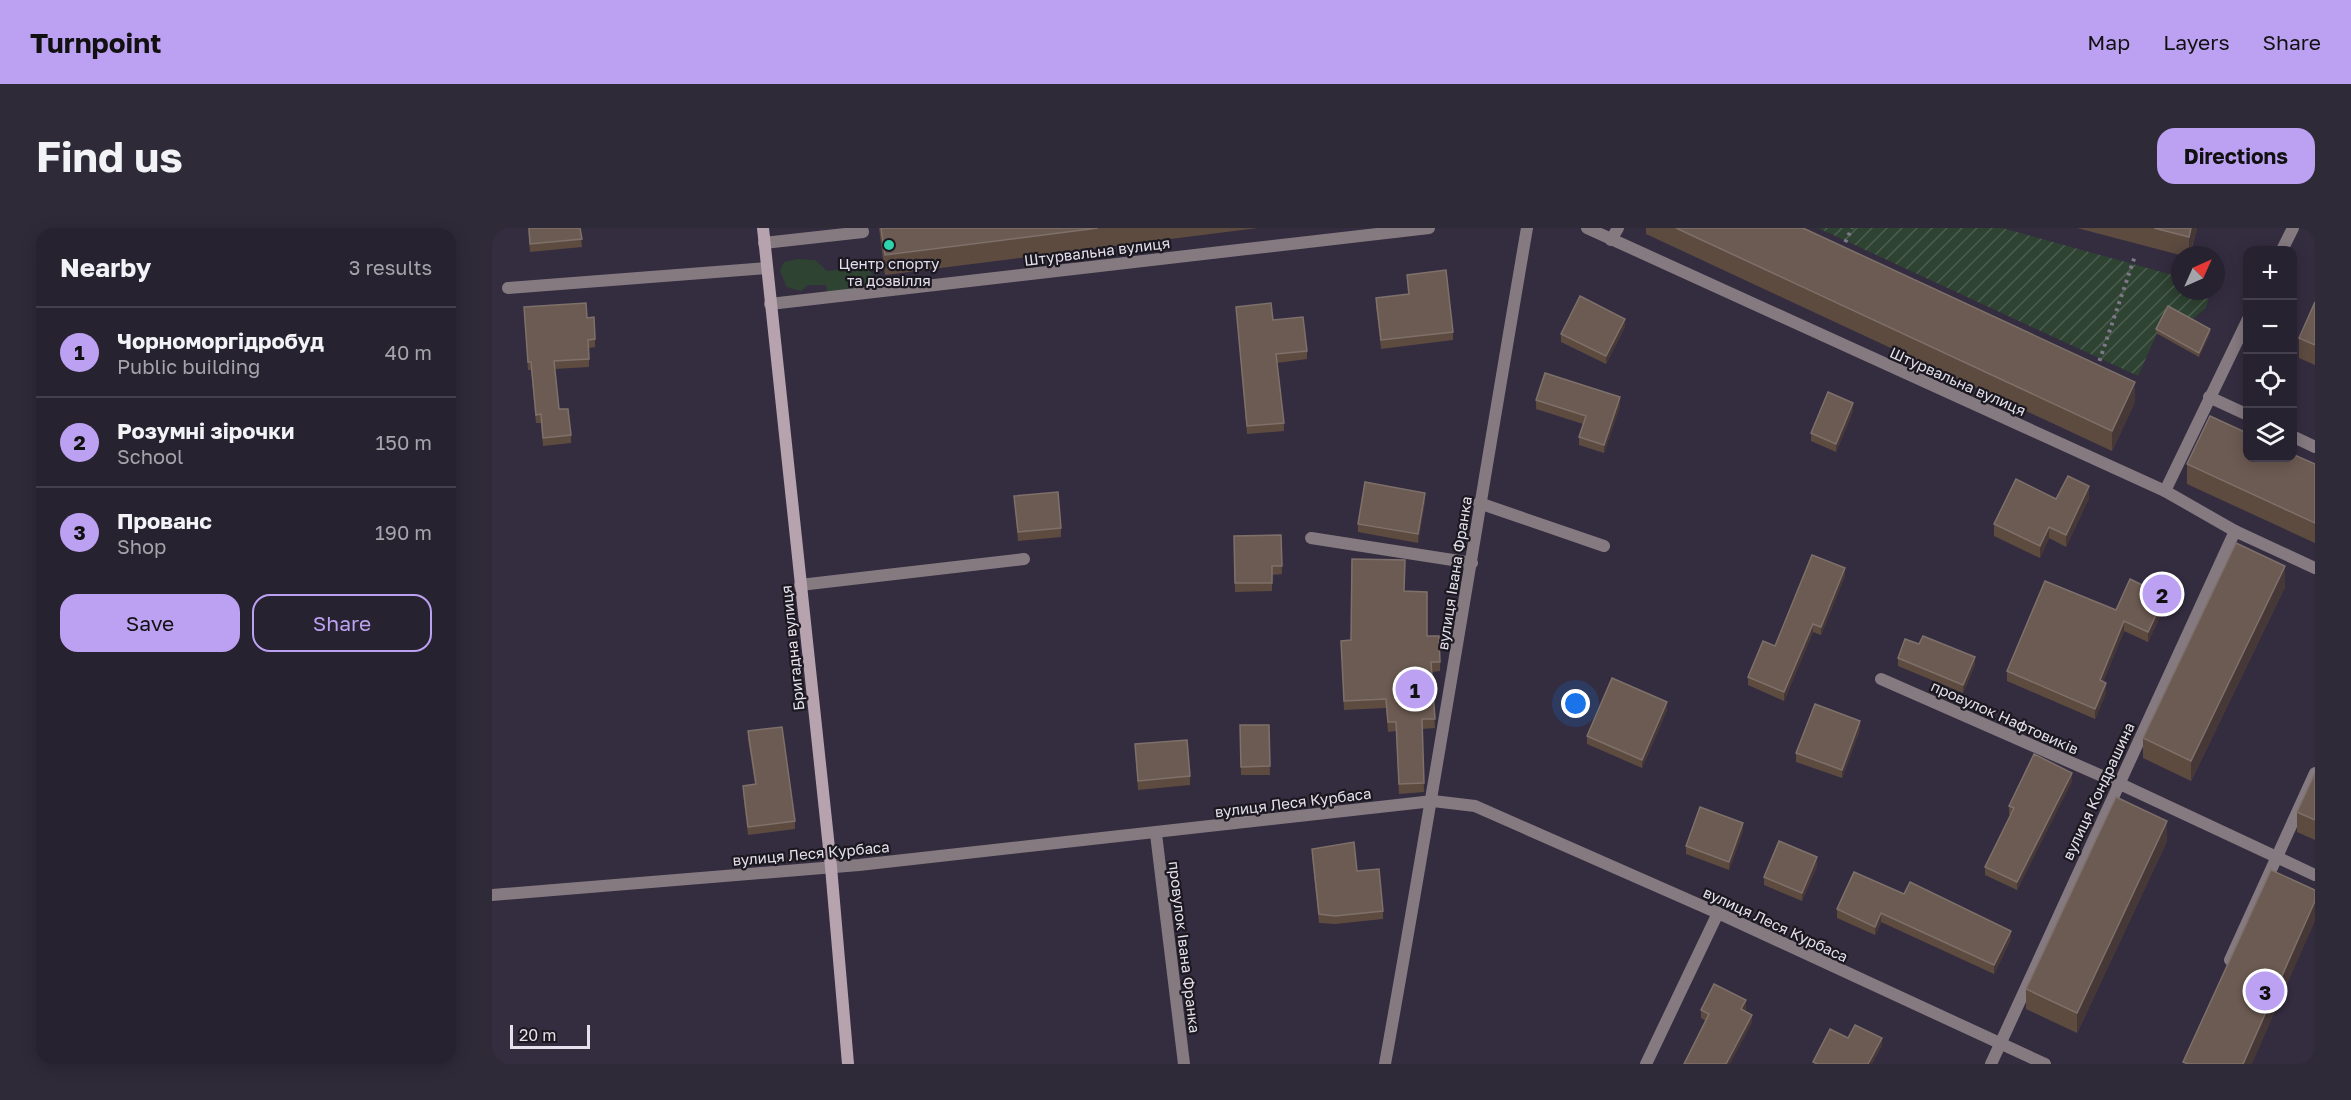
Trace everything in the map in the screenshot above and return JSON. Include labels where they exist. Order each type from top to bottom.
[{"type":"street","name":"Бригадна вулиця","points":[[763,228],[831,867],[848,1064]]},
{"type":"street","points":[[764,243],[863,232],[862,228]]},
{"type":"street","name":"Штурвальна вулиця","points":[[770,304],[1429,228]]},
{"type":"street","name":"вулиця Івана Франка","points":[[1384,1064],[1433,801],[1472,563],[1479,504],[1527,228]]},
{"type":"street","name":"Штурвальна вулиця","points":[[1587,228],[2165,491],[2235,531],[2315,568]]},
{"type":"street","points":[[1611,240],[1618,228]]},
{"type":"street","points":[[2284,246],[2293,228]]},
{"type":"street","points":[[508,288],[766,268]]},
{"type":"street","points":[[2165,491],[2243,327]]},
{"type":"street","points":[[2209,397],[2243,413]]},
{"type":"street","points":[[2297,438],[2315,447]]},
{"type":"street","points":[[1479,504],[1604,546]]},
{"type":"street","name":"вулиця Кондрашина","points":[[1991,1064],[2235,531]]},
{"type":"street","points":[[1311,538],[1472,563]]},
{"type":"street","points":[[800,585],[1024,559]]},
{"type":"street","name":"провулок Нафтовиків","points":[[1881,679],[2118,783],[2315,875]]},
{"type":"street","points":[[2222,977],[2315,773]]},
{"type":"street","name":"вулиця Леся Курбаса","points":[[492,895],[831,867],[1155,834],[1433,801],[1475,806],[1718,913],[2045,1064]]},
{"type":"street","name":"провулок Івана Франка","points":[[1155,834],[1184,1064]]},
{"type":"street","points":[[1646,1064],[1718,913]]},
{"type":"path","points":[[1842,249],[1852,228]]},
{"type":"path","points":[[2097,368],[2135,256]]},
{"type":"green space","points":[[1818,228],[2002,228],[2171,275],[2171,300],[2208,300],[2206,308],[2189,322],[2167,311],[2138,376]]},
{"type":"green space","points":[[798,259],[815,260],[827,271],[866,266],[873,275],[869,289],[827,294],[826,285],[808,285],[801,291],[787,287],[780,271],[784,262]]},
{"type":"building","points":[[529,228],[580,228],[582,239],[530,244]]},
{"type":"building","points":[[881,228],[1098,228],[885,255]]},
{"type":"building","points":[[1676,228],[1803,228],[2135,382],[2112,431]]},
{"type":"building","points":[[2154,228],[2191,228],[2189,237]]},
{"type":"building","points":[[1446,270],[1453,332],[1381,340],[1376,298],[1409,294],[1407,275]]},
{"type":"building","points":[[1580,296],[1625,319],[1606,356],[1561,334]]},
{"type":"building","points":[[2315,302],[2315,345],[2299,338]]},
{"type":"building","points":[[586,303],[587,318],[594,317],[595,339],[588,340],[589,359],[554,361],[559,409],[568,409],[571,435],[543,438],[541,414],[536,415],[531,362],[528,362],[524,307]]},
{"type":"building","points":[[1271,303],[1273,320],[1303,317],[1307,351],[1276,354],[1284,423],[1247,426],[1236,307]]},
{"type":"building","points":[[2168,306],[2210,329],[2199,353],[2156,329]]},
{"type":"building","points":[[1545,373],[1620,397],[1604,445],[1579,437],[1586,416],[1536,400]]},
{"type":"building","points":[[1828,392],[1853,403],[1836,444],[1811,433]]},
{"type":"building","points":[[2210,416],[2243,431],[2243,462],[2297,462],[2297,456],[2315,464],[2315,523],[2187,464]]},
{"type":"building","points":[[2068,476],[2089,486],[2066,535],[2049,527],[2040,546],[1994,524],[2016,479],[2056,499]]},
{"type":"building","points":[[1365,482],[1425,493],[1418,534],[1358,524]]},
{"type":"building","points":[[1058,492],[1061,528],[1018,532],[1014,496]]},
{"type":"building","points":[[1281,535],[1282,566],[1272,566],[1272,583],[1235,583],[1234,536]]},
{"type":"building","points":[[2236,543],[2285,566],[2191,761],[2143,738]]},
{"type":"building","points":[[1812,555],[1845,568],[1821,627],[1813,624],[1784,692],[1748,677],[1763,641],[1775,646]]},
{"type":"building","points":[[1352,559],[1405,560],[1404,591],[1427,592],[1427,636],[1439,636],[1440,662],[1431,662],[1435,719],[1422,719],[1424,783],[1399,784],[1396,722],[1388,722],[1386,699],[1344,701],[1341,641],[1351,640]]},
{"type":"building","points":[[2130,579],[2165,596],[2148,632],[2124,621],[2100,680],[2106,683],[2095,709],[2007,671],[2045,581],[2116,610]]},
{"type":"building","points":[[1923,636],[1975,657],[1963,685],[1898,658],[1905,639],[1919,644]]},
{"type":"building","points":[[1612,678],[1667,702],[1642,760],[1587,736]]},
{"type":"building","points":[[1815,704],[1860,721],[1842,770],[1796,753]]},
{"type":"building","points":[[1240,725],[1269,725],[1270,766],[1241,767]]},
{"type":"building","points":[[782,727],[795,821],[748,827],[743,786],[756,784],[748,731]]},
{"type":"building","points":[[1187,740],[1190,776],[1138,781],[1135,744]]},
{"type":"building","points":[[2034,754],[2072,773],[2017,882],[1985,867],[2014,808],[2009,806]]},
{"type":"building","points":[[2315,773],[2315,820],[2297,812]]},
{"type":"building","points":[[2116,797],[2167,821],[2077,1013],[2026,989]]},
{"type":"building","points":[[1700,807],[1743,823],[1729,862],[1686,846]]},
{"type":"building","points":[[1779,841],[1817,857],[1802,893],[1764,877]]},
{"type":"building","points":[[1354,842],[1357,871],[1379,869],[1383,911],[1335,916],[1319,914],[1312,849]]},
{"type":"building","points":[[2271,870],[2315,890],[2315,901],[2243,1064],[2188,1064],[2183,1062]]},
{"type":"building","points":[[1854,872],[1904,894],[1910,882],[2011,931],[1994,965],[1881,913],[1875,927],[1837,909]]},
{"type":"building","points":[[1714,984],[1746,1000],[1741,1009],[1752,1015],[1726,1064],[1684,1064],[1709,1014],[1701,1010]]},
{"type":"building","points":[[1855,1025],[1882,1038],[1868,1064],[1817,1064],[1813,1062],[1830,1029],[1848,1038]]},
{"type":"place","name":"Центр спорту та дозвілля","points":[[889,245]]},
{"type":"place","name":"Розумні зірочки","points":[[2162,594]]},
{"type":"place","name":"Чорноморгідробуд","points":[[1415,689]]},
{"type":"place","name":"Прованс","points":[[2265,991]]}]
